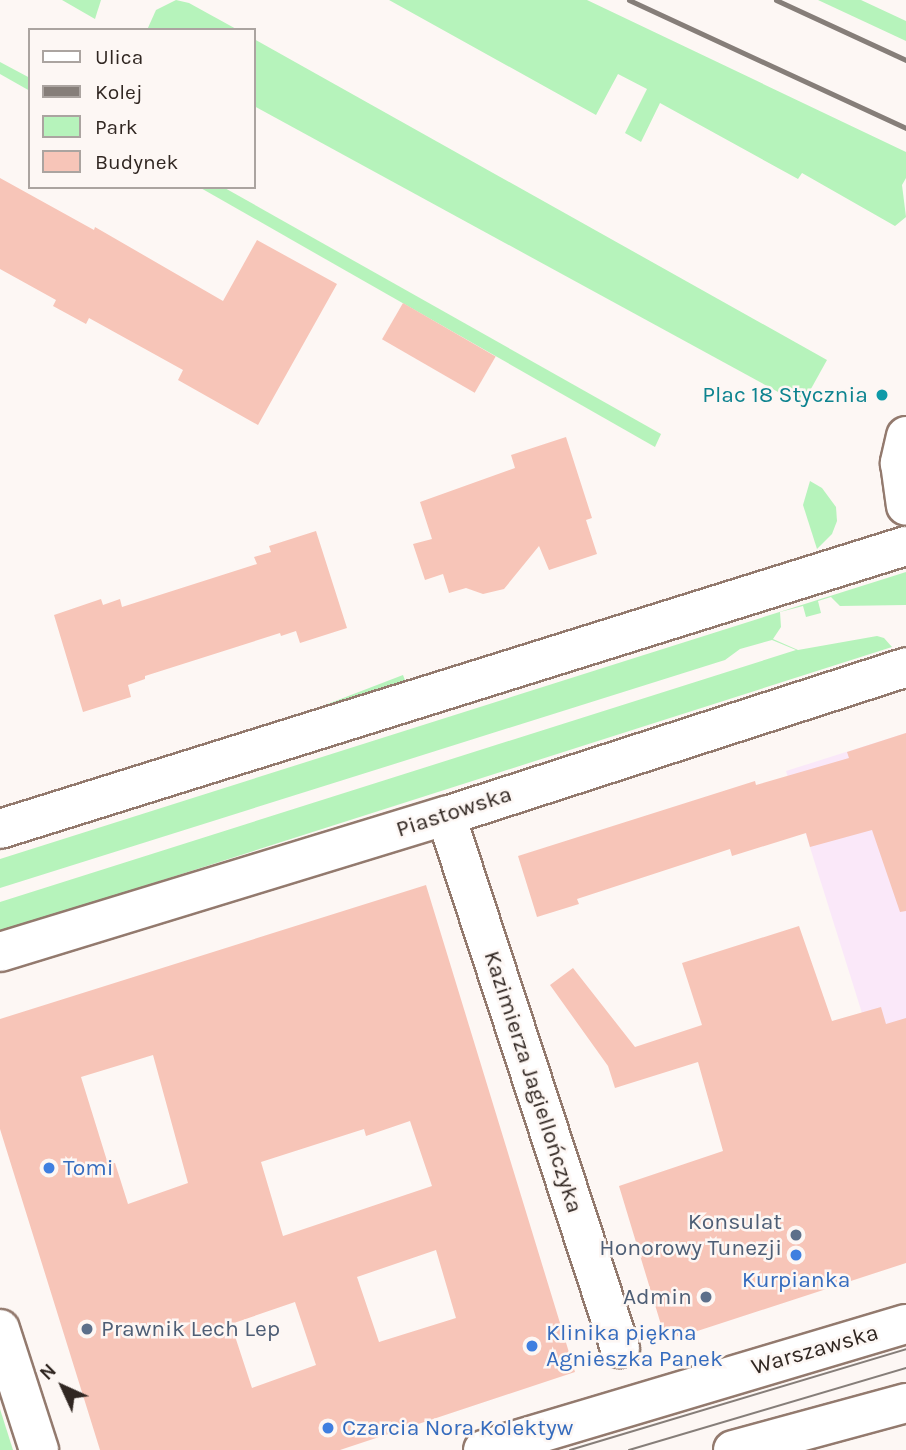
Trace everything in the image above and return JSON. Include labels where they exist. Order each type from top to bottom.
[{"type":"street","points":[[906,436],[900,463],[906,506]]},
{"type":"street","points":[[0,829],[906,546]]},
{"type":"street","name":"Piastowska","points":[[0,952],[446,816],[906,667]]},
{"type":"street","name":"Kazimierza Jagiellończyka","points":[[446,816],[620,1348]]},
{"type":"street","name":"Warszawska","points":[[483,1450],[906,1324]]},
{"type":"street","points":[[0,1329],[39,1450]]},
{"type":"street","points":[[733,1450],[906,1403]]},
{"type":"shaded area","points":[[906,733],[906,1069],[867,1029],[786,771]]},
{"type":"green space","points":[[62,0],[101,0],[95,19]]},
{"type":"green space","points":[[176,0],[189,3],[234,28],[148,28],[156,10]]},
{"type":"green space","points":[[389,0],[587,0],[906,152],[906,178],[902,185],[906,217],[895,226],[802,173],[798,179],[660,103],[641,142],[625,133],[647,89],[618,74],[596,115]]},
{"type":"green space","points":[[818,0],[861,0],[906,21],[906,41]]},
{"type":"green space","points":[[256,40],[827,360],[802,405],[256,107]]},
{"type":"green space","points":[[0,62],[28,77],[28,90],[0,74]]},
{"type":"green space","points":[[203,189],[227,189],[661,434],[655,447]]},
{"type":"green space","points":[[810,481],[822,488],[836,507],[837,521],[832,534],[817,549],[803,505]]},
{"type":"green space","points":[[906,572],[906,605],[840,606],[831,597],[818,601],[821,613],[806,617],[803,606],[780,612],[781,627],[773,639],[798,650],[877,636],[884,638],[892,647],[0,932],[0,902],[796,650],[772,640],[740,649],[725,660],[0,888],[0,859]]},
{"type":"green space","points":[[403,675],[406,683],[11,835],[8,827]]},
{"type":"green space","points":[[0,1409],[13,1450],[0,1450]]},
{"type":"building","points":[[0,178],[94,230],[95,227],[223,301],[257,240],[337,284],[258,425],[178,380],[183,370],[89,318],[86,324],[53,306],[56,300],[0,269]]},
{"type":"building","points":[[403,303],[496,356],[475,393],[382,339]]},
{"type":"building","points":[[566,437],[592,518],[586,520],[597,554],[549,570],[539,546],[504,589],[483,594],[466,588],[449,593],[443,574],[425,580],[413,544],[432,539],[420,502],[515,468],[511,455]]},
{"type":"building","points":[[316,531],[347,628],[300,643],[296,631],[281,636],[280,633],[145,676],[145,679],[128,685],[131,697],[83,712],[54,615],[101,599],[103,605],[120,599],[122,607],[257,564],[254,557],[271,552],[269,546]]},
{"type":"building","points":[[906,733],[906,911],[900,912],[872,830],[810,847],[806,833],[732,856],[730,849],[577,899],[579,904],[537,917],[518,856],[755,781],[756,785],[849,758],[847,752]]},
{"type":"building","points":[[426,885],[575,1372],[340,1450],[100,1450],[0,1129],[0,1019]],"holes":[[[153,1055],[188,1183],[128,1204],[115,1163],[108,1164],[81,1077]],[[410,1121],[432,1186],[283,1236],[261,1162],[364,1129],[366,1136]],[[436,1250],[456,1318],[379,1342],[357,1277]],[[295,1302],[316,1365],[252,1388],[231,1324]]]},
{"type":"building","points":[[799,926],[832,1021],[881,1007],[886,1024],[906,1018],[906,1263],[679,1337],[662,1328],[619,1186],[723,1151],[698,1062],[615,1088],[608,1066],[550,985],[573,968],[635,1047],[702,1025],[682,963]]},
{"type":"tram line","points":[[570,1450],[906,1349]]},
{"type":"tram line","points":[[629,1450],[906,1368]]},
{"type":"railway","points":[[629,0],[906,128]]},
{"type":"railway","points":[[776,0],[906,60]]},
{"type":"place","name":"Plac 18 Stycznia","points":[[882,395]]},
{"type":"place","name":"Tomi","points":[[49,1168]]},
{"type":"place","name":"Konsulat Honorowy Tunezji","points":[[796,1235]]},
{"type":"place","name":"Kurpianka","points":[[796,1255]]},
{"type":"place","name":"Admin","points":[[706,1297]]},
{"type":"place","name":"Prawnik Lech Lep","points":[[87,1329]]},
{"type":"place","name":"Klinika piękna Agnieszka Panek","points":[[532,1346]]},
{"type":"place","name":"Czarcia Nora Kolektyw","points":[[328,1428]]}]
